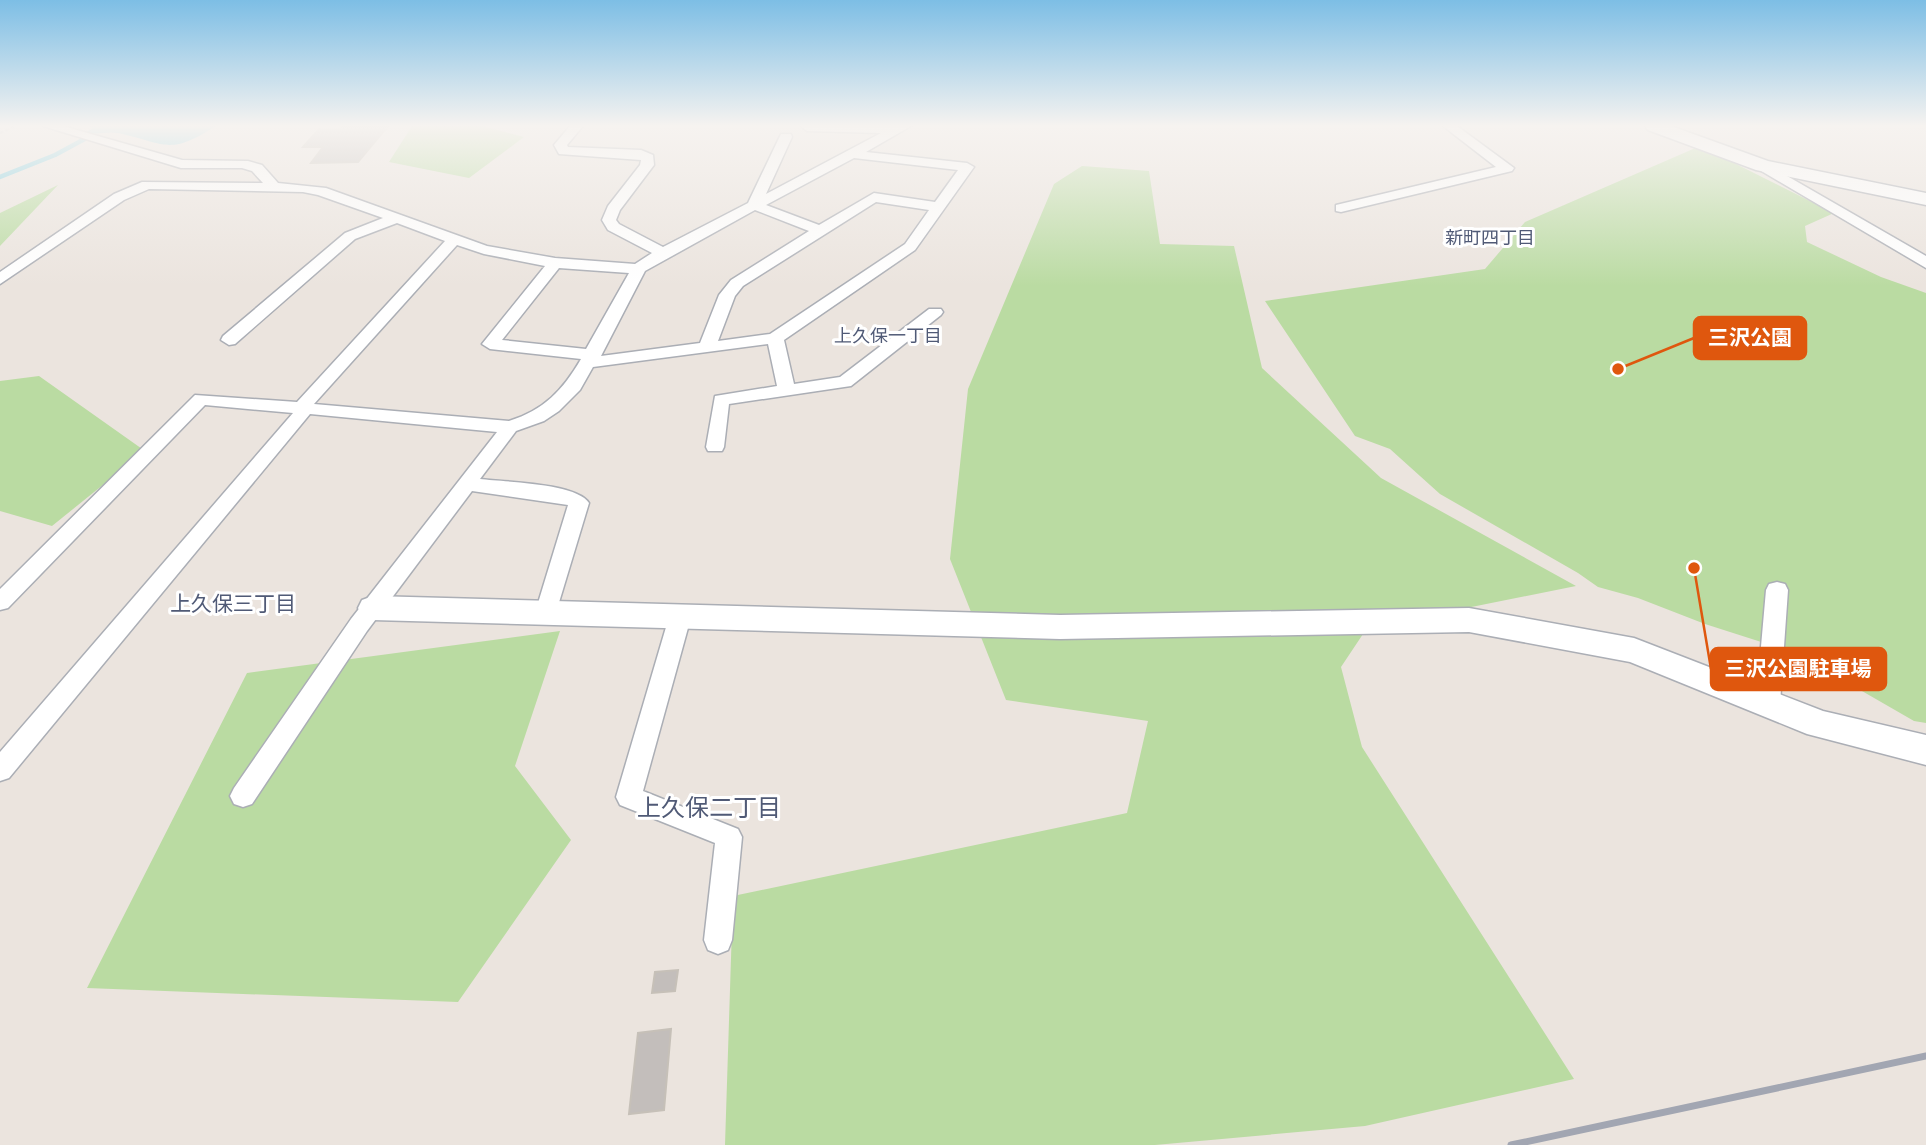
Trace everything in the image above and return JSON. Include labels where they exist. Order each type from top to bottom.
[{"type":"street","points":[[268,179],[275,187]]},
{"type":"street","points":[[636,179],[613,209],[609,220],[613,227],[660,252]]},
{"type":"street","points":[[754,205],[766,179]]},
{"type":"street","points":[[0,602],[201,399],[510,427],[533,420],[562,402],[591,359],[639,269],[660,252],[803,179]]},
{"type":"street","points":[[555,263],[489,344],[591,359],[775,338],[910,247],[958,179]]},
{"type":"street","points":[[1341,208],[1460,179]]},
{"type":"street","points":[[1786,179],[1926,263]]},
{"type":"street","points":[[1829,179],[1926,199]]},
{"type":"street","points":[[0,279],[84,220],[119,198],[147,185],[275,187],[321,191],[484,250],[555,263],[639,269]]},
{"type":"street","points":[[707,347],[727,295],[737,283],[874,197],[937,207]]},
{"type":"street","points":[[754,205],[822,231]]},
{"type":"street","points":[[229,340],[350,236],[395,219]]},
{"type":"street","points":[[0,770],[299,419],[307,400],[454,240]]},
{"type":"street","points":[[715,447],[721,400],[845,382],[935,312]]},
{"type":"street","points":[[775,338],[787,390]]},
{"type":"street","points":[[243,796],[373,607],[510,427]]},
{"type":"street","points":[[467,484],[570,497],[579,503],[546,613]]},
{"type":"street","points":[[1768,703],[1777,590]]},
{"type":"street","points":[[373,607],[1060,627],[1469,620],[1634,650],[1819,723],[1926,750]]},
{"type":"street","points":[[680,617],[629,797],[729,837],[718,940]]},
{"type":"green space","points":[[1061,179],[1150,179],[1160,244],[1234,246],[1262,368],[1381,478],[1576,586],[1367,628],[1341,667],[1362,747],[1574,1079],[1365,1126],[1155,1145],[725,1145],[733,896],[1127,813],[1148,721],[1006,700],[950,559],[968,389],[1054,184]]},
{"type":"green space","points":[[1623,179],[1767,179],[1834,213],[1805,226],[1807,242],[1881,277],[1926,293],[1926,723],[1914,721],[1796,653],[1705,624],[1638,598],[1598,587],[1440,494],[1390,449],[1355,436],[1265,301],[1485,269],[1525,222]]},
{"type":"green space","points":[[58,185],[0,246],[0,213]]},
{"type":"green space","points":[[39,376],[145,451],[52,526],[0,511],[0,381]]},
{"type":"green space","points":[[560,631],[515,766],[571,840],[458,1002],[87,988],[247,673]]},
{"type":"building","points":[[678,970],[675,991],[652,993],[655,972]]},
{"type":"building","points":[[671,1029],[664,1110],[629,1114],[638,1033]]},
{"type":"railway","points":[[1511,1145],[1926,1056]]},
{"type":"place","name":"三沢公園","points":[[1618,369]]},
{"type":"place","name":"三沢公園駐車場","points":[[1694,568]]},
{"type":"district","name":"新町四丁目","points":[[1490,239]]},
{"type":"district","name":"上久保一丁目","points":[[888,337]]},
{"type":"district","name":"上久保三丁目","points":[[233,605]]},
{"type":"district","name":"上久保二丁目","points":[[709,810]]}]
